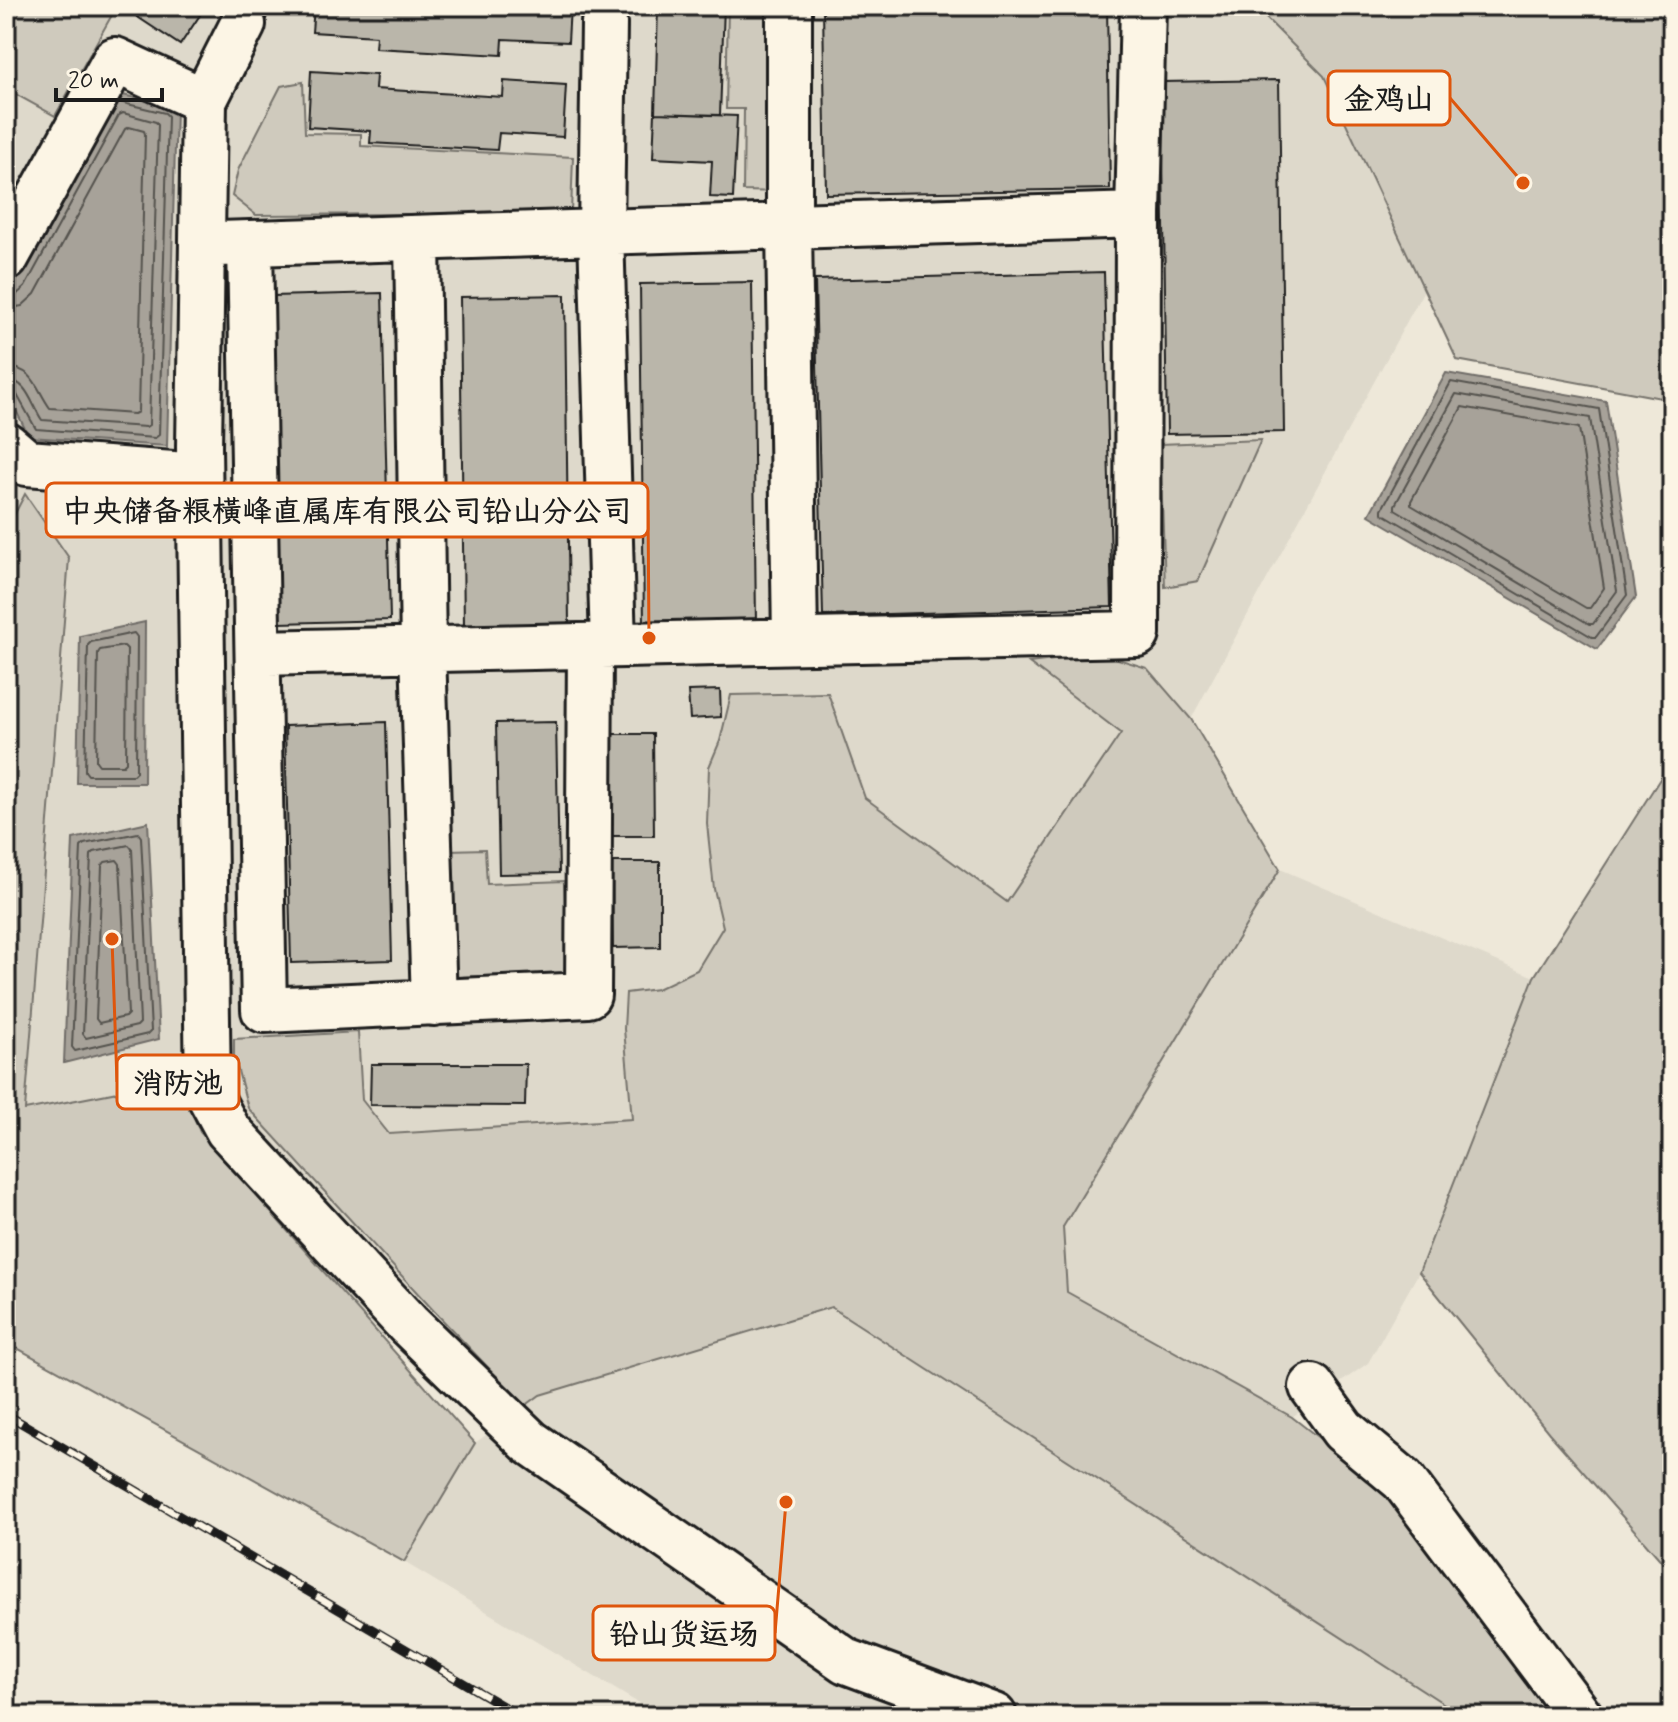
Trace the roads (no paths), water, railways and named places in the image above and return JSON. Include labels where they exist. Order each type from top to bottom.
[{"type":"street","points":[[789,6],[795,641]]},
{"type":"street","points":[[258,653],[1137,634],[1138,215],[1143,6]]},
{"type":"street","points":[[250,244],[264,1010],[588,995],[602,646],[604,23]]},
{"type":"street","points":[[243,24],[204,101],[199,476],[208,1093],[228,1130],[408,1324],[530,1442],[846,1661],[994,1716]]},
{"type":"street","points":[[6,258],[115,60],[204,101]]},
{"type":"street","points":[[201,245],[1138,215]]},
{"type":"street","points":[[417,238],[423,650],[434,1003]]},
{"type":"street","points":[[6,445],[27,463],[199,476]]},
{"type":"street","points":[[1312,1387],[1343,1430],[1403,1480],[1580,1716]]},
{"type":"water","points":[[111,92],[176,108],[167,446],[29,437],[6,390],[6,285]]},
{"type":"water","points":[[1446,373],[1606,401],[1636,597],[1597,649],[1369,515]]},
{"type":"water","points":[[145,622],[144,783],[77,783],[80,636]]},
{"type":"water","points":[[148,822],[159,1039],[64,1063],[73,839]]},
{"type":"railway","points":[[6,1414],[520,1716]]},
{"type":"place","name":"金鸡山","points":[[1523,183]]},
{"type":"place","name":"中央储备粮横峰直属库有限公司铅山分公司","points":[[649,638]]},
{"type":"place","name":"消防池","points":[[112,939]]},
{"type":"place","name":"铅山货运场","points":[[786,1502]]}]
